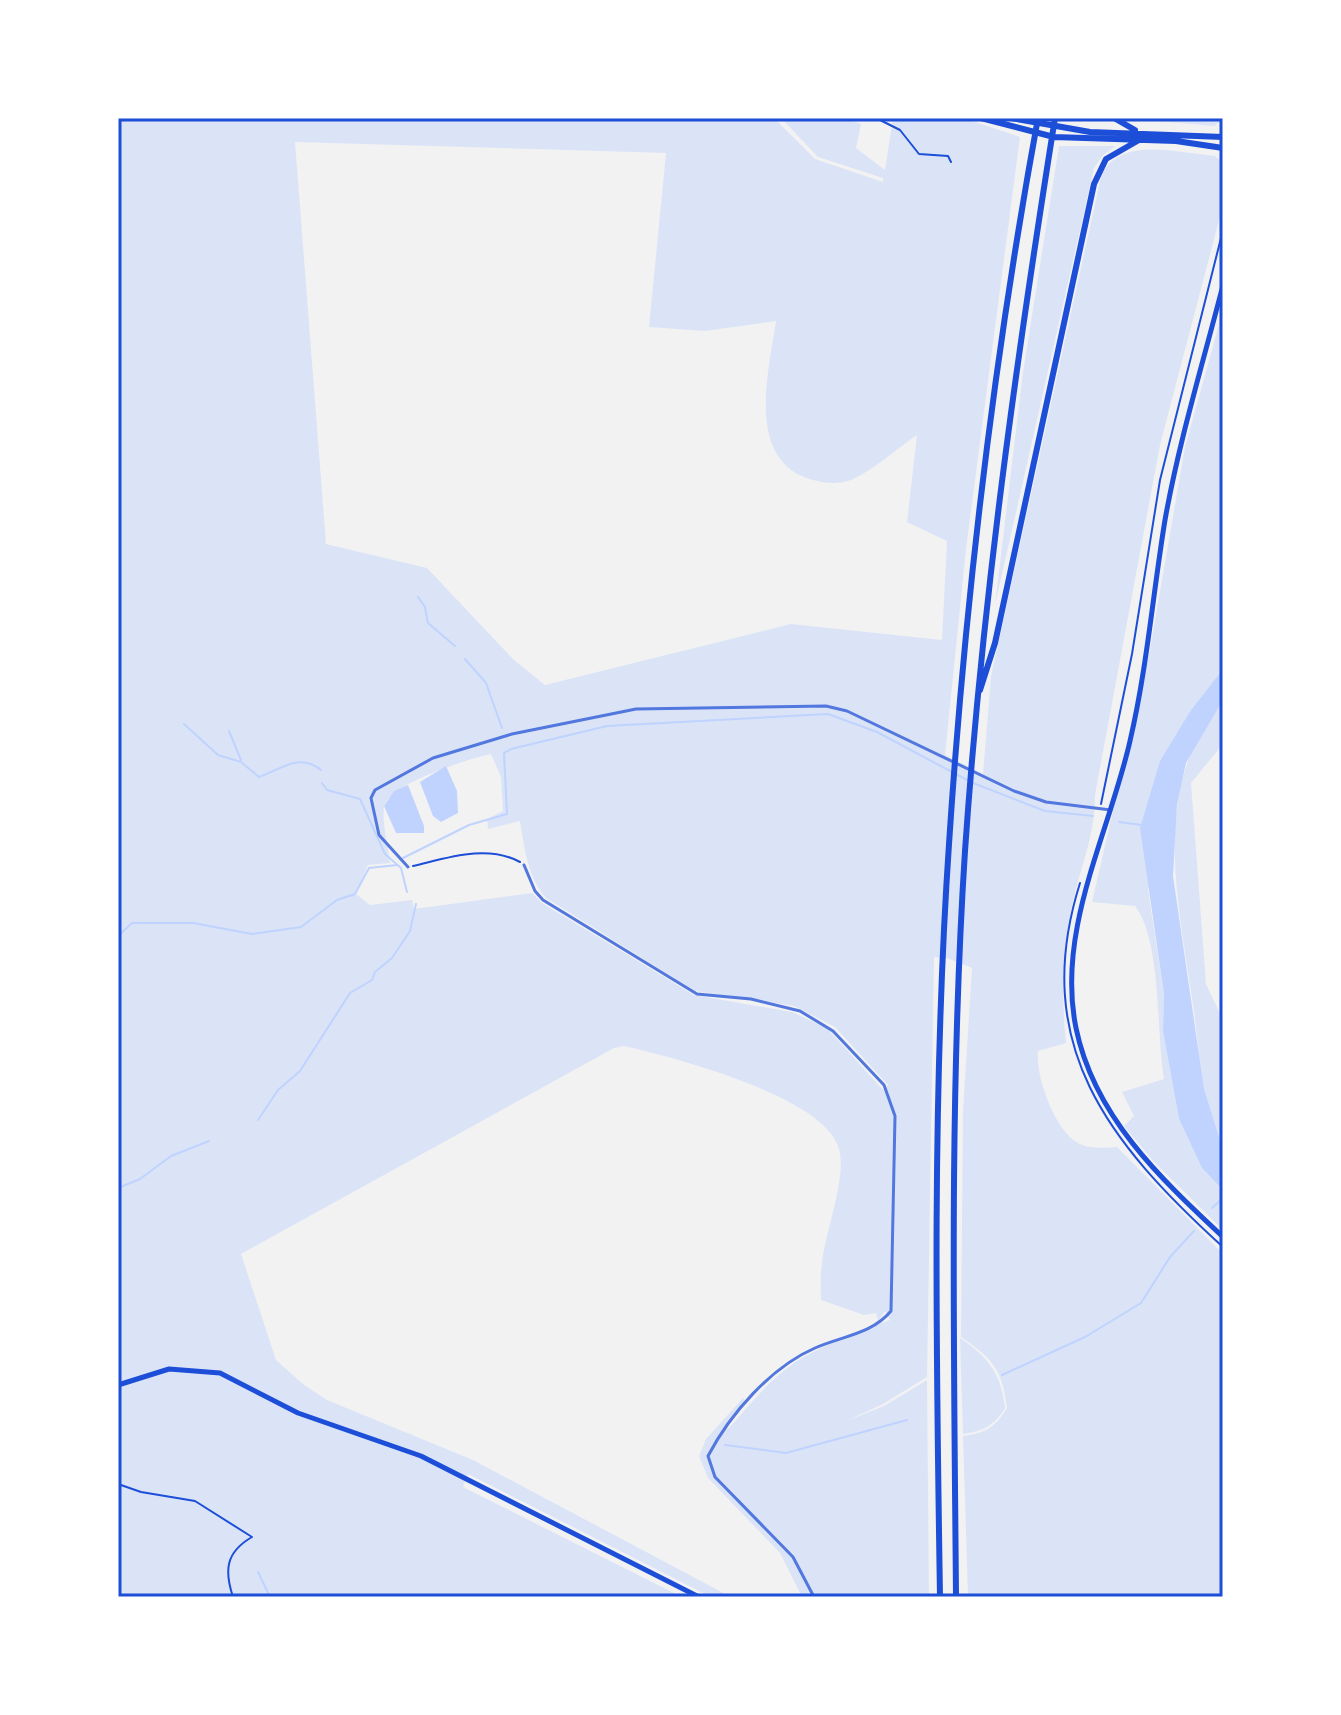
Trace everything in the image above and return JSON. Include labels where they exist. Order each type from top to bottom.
[{"type":"highway","points":[[981,118],[1054,137],[1223,137]]},
{"type":"highway","points":[[1011,118],[1074,130],[1223,148]]},
{"type":"highway","points":[[940,1597],[937,1233],[949,844],[990,424],[1038,118]]},
{"type":"highway","points":[[956,1597],[952,1192],[959,999],[976,703],[1011,392],[1055,118]]},
{"type":"highway","points":[[1114,118],[1138,136]]},
{"type":"highway","points":[[976,703],[995,643],[1097,175],[1106,159],[1138,136]]},
{"type":"main road","points":[[1223,285],[1178,461],[1133,726],[1077,929],[1072,980],[1076,1030],[1090,1075],[1115,1120],[1159,1175],[1223,1237]]},
{"type":"main road","points":[[118,1385],[169,1369],[220,1373],[298,1413],[403,1449],[526,1507],[699,1597]]},
{"type":"street","points":[[408,867],[379,835],[371,798],[375,790],[433,758],[512,734],[636,709],[837,707],[1014,791],[1046,802],[1111,810]]},
{"type":"street","points":[[524,865],[543,900],[690,991],[792,1008],[826,1026],[891,1097],[895,1116],[891,1311],[879,1325],[793,1360],[745,1405],[708,1456],[715,1477],[793,1557],[814,1597]]},
{"type":"path","points":[[876,118],[900,130],[919,154],[948,156],[951,162]]},
{"type":"path","points":[[1101,808],[1132,654],[1160,480],[1223,230]]},
{"type":"path","points":[[408,867],[465,853],[509,856],[524,865]]},
{"type":"path","points":[[1081,879],[1070,924],[1063,991],[1072,1044],[1085,1083],[1113,1131],[1133,1157],[1223,1247]]},
{"type":"path","points":[[118,1484],[141,1492],[195,1501],[252,1537],[240,1543],[228,1559],[226,1576],[233,1597]]},
{"type":"shaded area","points":[[118,118],[774,118],[815,159],[883,182],[883,178],[818,157],[781,118],[844,118],[861,124],[856,148],[885,170],[893,118],[963,118],[1020,137],[966,549],[945,755],[983,774],[991,676],[1101,177],[1109,164],[1135,151],[1167,150],[1215,156],[1223,163],[1223,205],[1160,445],[1095,795],[1091,835],[1070,916],[1064,970],[1066,1043],[1038,1051],[1038,1061],[1048,1102],[1070,1137],[1087,1146],[1117,1147],[1223,1254],[1223,1597],[968,1597],[963,1436],[989,1428],[1007,1408],[999,1374],[994,1366],[961,1337],[963,1111],[972,968],[947,958],[934,957],[927,1377],[883,1404],[846,1421],[884,1406],[927,1380],[929,1597],[802,1597],[780,1553],[708,1478],[699,1456],[706,1439],[743,1398],[745,1402],[726,1427],[728,1429],[767,1386],[794,1363],[827,1345],[890,1320],[885,1311],[878,1321],[876,1313],[864,1315],[821,1300],[824,1250],[840,1175],[839,1149],[828,1130],[806,1112],[777,1096],[709,1069],[624,1046],[614,1048],[241,1254],[276,1360],[304,1385],[327,1400],[473,1460],[731,1597],[711,1597],[468,1474],[463,1487],[682,1597],[118,1597]],"holes":[[[295,142],[666,153],[649,327],[705,331],[776,321],[766,387],[769,433],[776,452],[789,468],[809,479],[830,483],[851,480],[917,435],[907,522],[947,541],[942,640],[791,624],[545,685],[514,660],[427,568],[326,544]],[[491,754],[501,777],[503,811],[487,819],[488,829],[520,821],[531,872],[546,898],[695,991],[794,1006],[835,1027],[888,1085],[884,1091],[827,1028],[792,1012],[694,995],[542,903],[532,893],[414,909],[412,900],[370,905],[356,894],[368,865],[390,863],[384,828],[384,807],[389,798],[430,774]]]},
{"type":"shaded area","points":[[1123,118],[1223,118],[1223,120],[1214,126]]},
{"type":"shaded area","points":[[1059,146],[1116,146],[1103,155],[1094,168],[995,605],[1023,372]]},
{"type":"shaded area","points":[[1223,310],[1223,669],[1191,710],[1177,736],[1148,890],[1164,994],[1163,1031],[1179,1119],[1202,1168],[1223,1190],[1223,1230],[1155,1163],[1124,1126],[1134,1116],[1122,1092],[1164,1079],[1154,964],[1144,922],[1135,906],[1092,902],[1149,655],[1185,447]]},
{"type":"shaded area","points":[[1223,700],[1223,744],[1191,783],[1206,984],[1223,1020],[1223,1150],[1210,1119],[1203,1083],[1177,891],[1175,851],[1177,811],[1184,772],[1199,735]]},
{"type":"shaded area","points":[[960,1338],[992,1367],[1005,1408],[987,1427],[963,1434]]},
{"type":"water","points":[[1223,669],[1223,700],[1186,763],[1177,805],[1173,876],[1204,1089],[1223,1150],[1223,1190],[1202,1168],[1179,1119],[1163,1031],[1164,994],[1140,828],[1160,761],[1191,710]]},
{"type":"water","points":[[446,766],[457,791],[458,813],[441,822],[433,816],[420,782]]},
{"type":"water","points":[[408,785],[424,833],[396,833],[384,806],[394,791]]},
{"type":"waterway","points":[[118,122],[130,118]]},
{"type":"waterway","points":[[165,118],[185,118]]},
{"type":"waterway","points":[[418,597],[425,607],[428,623],[455,646]]},
{"type":"waterway","points":[[465,659],[486,683],[502,728]]},
{"type":"waterway","points":[[403,858],[469,825],[507,814],[504,753],[607,726],[828,714],[877,732],[967,780]]},
{"type":"waterway","points":[[184,724],[218,755],[241,762],[259,777],[297,762],[321,770]]},
{"type":"waterway","points":[[229,731],[241,760]]},
{"type":"waterway","points":[[322,783],[327,790],[360,799],[385,854],[401,868],[407,892]]},
{"type":"waterway","points":[[973,783],[1045,811],[1093,816]]},
{"type":"waterway","points":[[1119,822],[1142,825]]},
{"type":"waterway","points":[[118,936],[132,923],[193,923],[252,934],[301,927],[337,900],[355,894],[369,868],[397,865]]},
{"type":"waterway","points":[[258,1120],[278,1090],[300,1071],[350,993],[372,980],[375,972],[392,958],[410,931],[416,904]]},
{"type":"waterway","points":[[118,1188],[140,1179],[171,1156],[209,1141]]},
{"type":"waterway","points":[[1212,1208],[1223,1198]]},
{"type":"waterway","points":[[1002,1375],[1085,1337],[1141,1303],[1170,1257],[1194,1231]]},
{"type":"waterway","points":[[725,1445],[786,1453],[907,1420]]},
{"type":"waterway","points":[[258,1572],[270,1597]]}]
